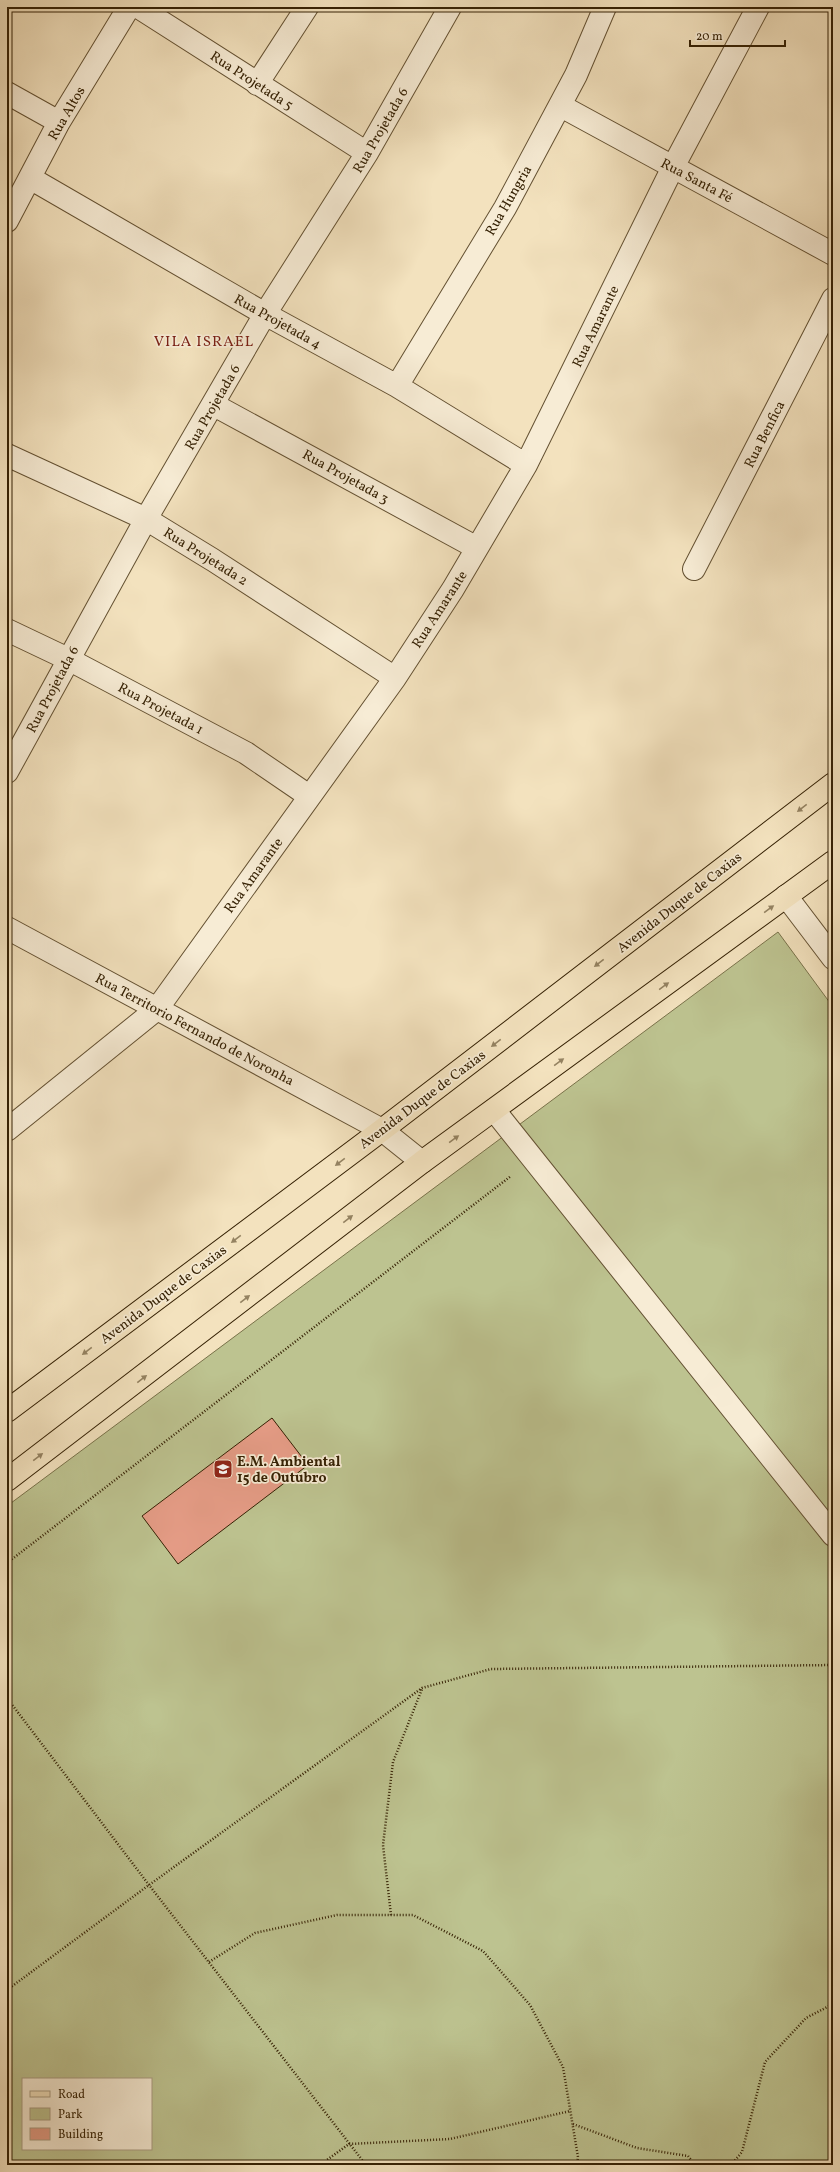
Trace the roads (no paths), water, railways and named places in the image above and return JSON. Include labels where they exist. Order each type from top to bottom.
[{"type":"main road","name":"Avenida Duque de Caxias","points":[[7,1411],[382,1130],[833,784]]},
{"type":"main road","points":[[7,1480],[422,1162],[833,862]]},
{"type":"street","name":"Rua Altos","points":[[7,221],[59,122],[129,7]]},
{"type":"street","name":"Rua Projetada 5","points":[[138,7],[257,84],[368,153]]},
{"type":"street","points":[[257,84],[307,7]]},
{"type":"street","name":"Rua Projetada 6","points":[[7,772],[146,519],[214,405],[265,314],[368,153],[450,7]]},
{"type":"street","name":"Rua Hungria","points":[[397,386],[505,208],[561,106],[605,7]]},
{"type":"street","name":"Rua Amarante","points":[[7,1130],[157,1009],[395,678],[477,548],[526,465],[672,167],[758,7]]},
{"type":"street","points":[[7,93],[59,122]]},
{"type":"street","name":"Rua Santa Fé","points":[[561,106],[833,254]]},
{"type":"street","name":"Rua Projetada 4","points":[[30,178],[265,314],[397,386],[526,465]]},
{"type":"street","name":"Rua Benfica","points":[[694,569],[833,300]]},
{"type":"street","name":"Rua Projetada 3","points":[[214,405],[477,548]]},
{"type":"street","name":"Rua Projetada 2","points":[[7,455],[146,519],[220,564],[395,678]]},
{"type":"street","name":"Rua Projetada 1","points":[[7,630],[68,659],[246,753],[310,796]]},
{"type":"street","points":[[786,896],[833,958]]},
{"type":"street","name":"Rua Territorio Fernando de Noronha","points":[[7,928],[382,1130],[422,1162]]},
{"type":"street","points":[[494,1110],[833,1535]]},
{"type":"place","name":"E.M. Ambiental 15 de Outubro","points":[[223,1469]]},
{"type":"district","name":"VILA ISRAEL","points":[[204,341]]}]
